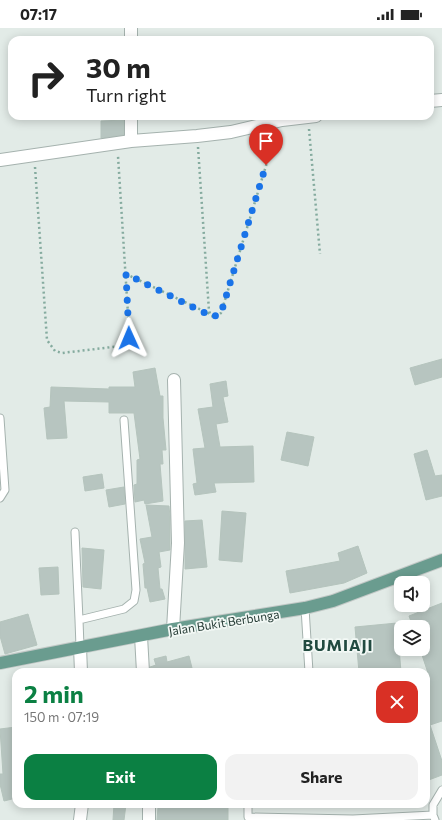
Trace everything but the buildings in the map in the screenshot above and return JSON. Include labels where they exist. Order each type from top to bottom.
[{"type":"main road","name":"Jalan Bukit Berbunga","points":[[0,663],[173,630],[305,608],[332,601],[442,560]]},
{"type":"street","points":[[131,120],[132,141]]},
{"type":"street","points":[[0,160],[132,141],[231,132],[287,120]]},
{"type":"street","points":[[173,630],[178,543],[174,380]]},
{"type":"street","points":[[141,636],[143,668]]},
{"type":"street","points":[[80,647],[81,668]]},
{"type":"street","points":[[80,820],[82,808]]},
{"type":"street","points":[[149,808],[149,820]]},
{"type":"lane","points":[[0,418],[5,490],[0,498]]},
{"type":"lane","points":[[79,620],[124,609],[134,601],[136,590],[124,420]]},
{"type":"lane","points":[[75,532],[80,647]]},
{"type":"lane","points":[[305,608],[309,668]]},
{"type":"lane","points":[[248,808],[248,819],[434,818],[433,805],[442,790]]},
{"type":"path","points":[[312,120],[320,254]]},
{"type":"path","points":[[126,274],[216,317],[221,313],[281,121]]},
{"type":"path","points":[[197,136],[210,314]]},
{"type":"path","points":[[34,155],[45,333],[51,347],[55,351],[62,353],[124,345],[129,338],[129,330],[117,143]]},
{"type":"district","name":"BUMIAJI","points":[[338,644]]},
{"type":"route","points":[[129,338],[126,274],[196,309],[210,314],[213,317],[219,316],[266,165]]}]
